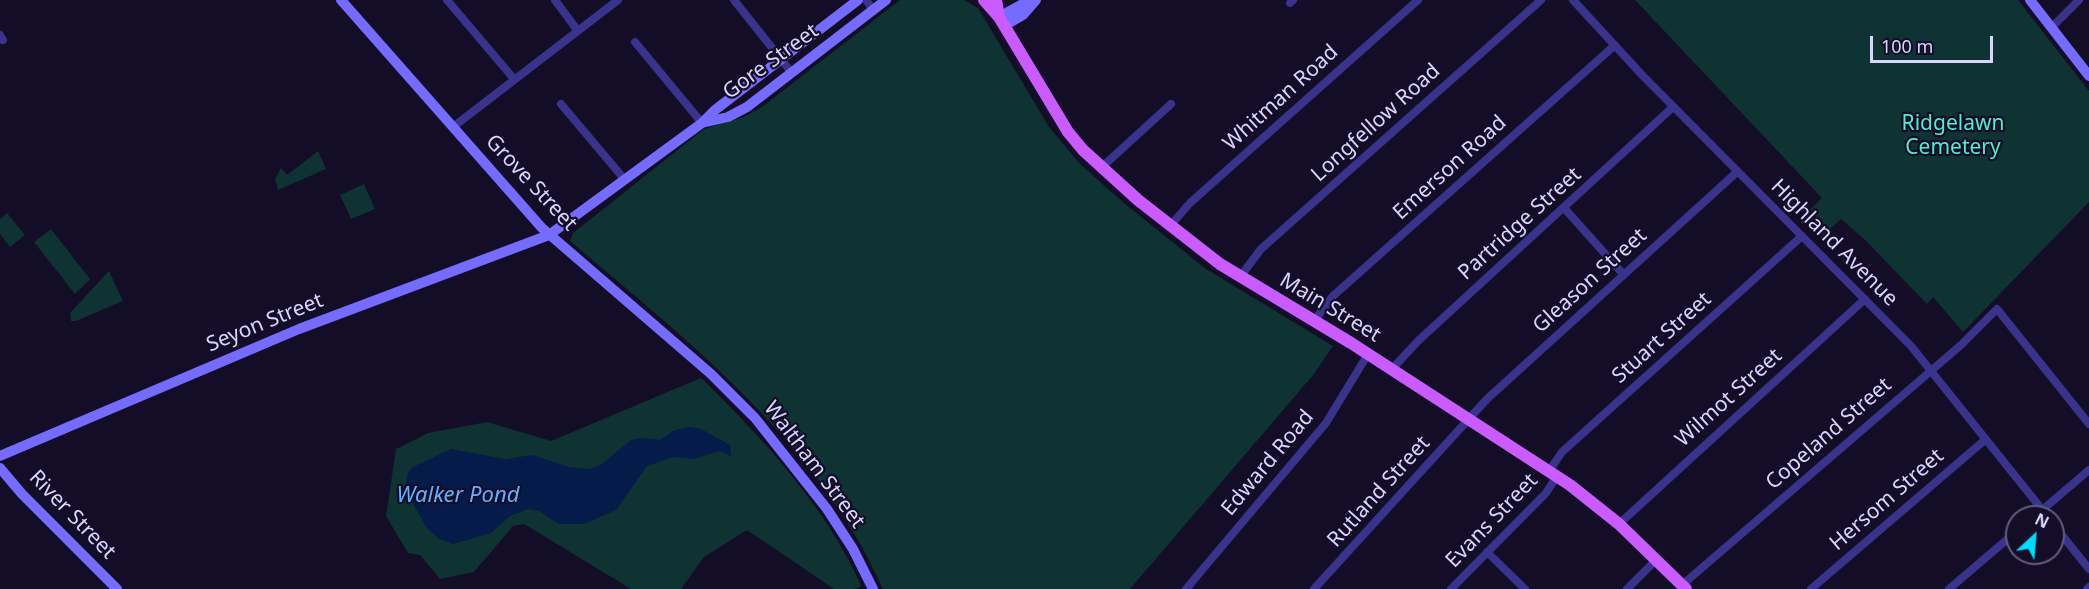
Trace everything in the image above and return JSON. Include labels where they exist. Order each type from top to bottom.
[{"type":"main road","name":"Main Street","points":[[984,0],[1002,21],[1059,120],[1078,144],[1170,226],[1240,277],[1392,369],[1553,473],[1619,524],[1684,587]]},
{"type":"main road","name":"Main Street","points":[[996,0],[1002,21]]},
{"type":"street","name":"Grove Street","points":[[342,0],[549,235],[711,374]]},
{"type":"street","points":[[447,0],[514,79]]},
{"type":"street","points":[[555,0],[578,31]]},
{"type":"street","points":[[453,127],[618,0]]},
{"type":"street","points":[[734,0],[792,73]]},
{"type":"street","name":"Gore Street","points":[[549,235],[702,123],[715,110],[858,0]]},
{"type":"street","points":[[866,0],[873,10]]},
{"type":"street","name":"Gore Street","points":[[702,123],[741,111],[886,0]]},
{"type":"street","points":[[1002,21],[1030,0]]},
{"type":"street","points":[[1002,21],[1021,17],[1036,0]]},
{"type":"street","name":"Whitman Road","points":[[1170,226],[1190,203],[1418,0]]},
{"type":"street","name":"Longfellow Road","points":[[1240,277],[1261,249],[1541,0]]},
{"type":"street","name":"Highland Avenue","points":[[1573,0],[1673,107],[1865,299],[1931,370],[2038,505]]},
{"type":"street","points":[[2030,0],[2089,76]]},
{"type":"street","points":[[2051,28],[2079,0]]},
{"type":"street","points":[[635,42],[702,123]]},
{"type":"street","name":"Emerson Road","points":[[1314,321],[1332,296],[1614,45]]},
{"type":"street","points":[[561,104],[626,180]]},
{"type":"street","points":[[1102,167],[1172,104]]},
{"type":"street","name":"Partridge Street","points":[[1392,369],[1419,340],[1673,107]]},
{"type":"street","name":"Gleason Street","points":[[1470,419],[1487,399],[1737,172]]},
{"type":"street","points":[[1564,209],[1624,275]]},
{"type":"street","name":"Seyon Street","points":[[0,456],[299,329],[549,235]]},
{"type":"street","name":"Stuart Street","points":[[1553,473],[1562,452],[1802,236]]},
{"type":"street","name":"Wilmot Street","points":[[1619,524],[1865,299]]},
{"type":"street","name":"Copeland Street","points":[[1684,587],[1997,309],[2089,424]]},
{"type":"street","name":"Edward Road","points":[[1186,589],[1326,423],[1368,354]]},
{"type":"street","name":"Waltham Street","points":[[711,374],[755,418],[816,494],[853,549],[873,589]]},
{"type":"street","name":"Rutland Street","points":[[1314,589],[1470,419]]},
{"type":"street","name":"Hersom Street","points":[[1811,589],[1986,439]]},
{"type":"street","name":"River Street","points":[[0,468],[22,494],[117,589]]},
{"type":"street","points":[[2048,505],[2089,470]]},
{"type":"street","name":"Evans Street","points":[[1451,589],[1546,493],[1553,473]]},
{"type":"street","points":[[2065,539],[2089,569]]},
{"type":"street","points":[[1949,589],[2005,541]]},
{"type":"street","points":[[1487,552],[1525,589]]},
{"type":"street","points":[[1628,589],[1656,560]]},
{"type":"green space","points":[[900,0],[964,0],[978,8],[1049,127],[1080,164],[1125,204],[1206,269],[1333,346],[1314,374],[1130,589],[883,589],[856,536],[823,487],[787,441],[704,357],[570,241],[573,233],[704,129],[744,117],[762,107]]},
{"type":"green space","name":"Ridgelawn Cemetery","points":[[1635,0],[2018,0],[2089,91],[2089,202],[1963,332],[1933,297],[1927,304],[1865,240],[1841,219],[1821,237],[1801,218],[1822,198]]},
{"type":"green space","points":[[318,151],[326,169],[278,190],[275,179],[281,168],[287,175]]},
{"type":"green space","points":[[364,184],[375,209],[351,219],[340,195]]},
{"type":"green space","points":[[7,213],[25,235],[10,247],[0,234],[0,219]]},
{"type":"green space","points":[[51,229],[90,279],[75,294],[34,242]]},
{"type":"green space","points":[[109,271],[123,301],[71,321],[70,313]]},
{"type":"green space","points":[[701,378],[747,424],[812,502],[831,529],[861,586],[855,589],[834,589],[747,530],[704,557],[681,589],[631,589],[524,524],[513,526],[474,572],[440,579],[420,555],[408,553],[386,516],[396,449],[428,433],[487,422],[551,441]]},
{"type":"water","name":"Walker Pond","points":[[690,427],[701,429],[730,445],[731,456],[720,451],[693,459],[673,457],[647,466],[616,510],[584,524],[559,524],[539,511],[528,509],[510,516],[491,533],[453,544],[438,538],[426,527],[409,496],[406,484],[408,473],[413,467],[451,449],[505,459],[533,455],[569,467],[590,469],[602,464],[631,440],[641,438],[660,440],[675,430]]}]
